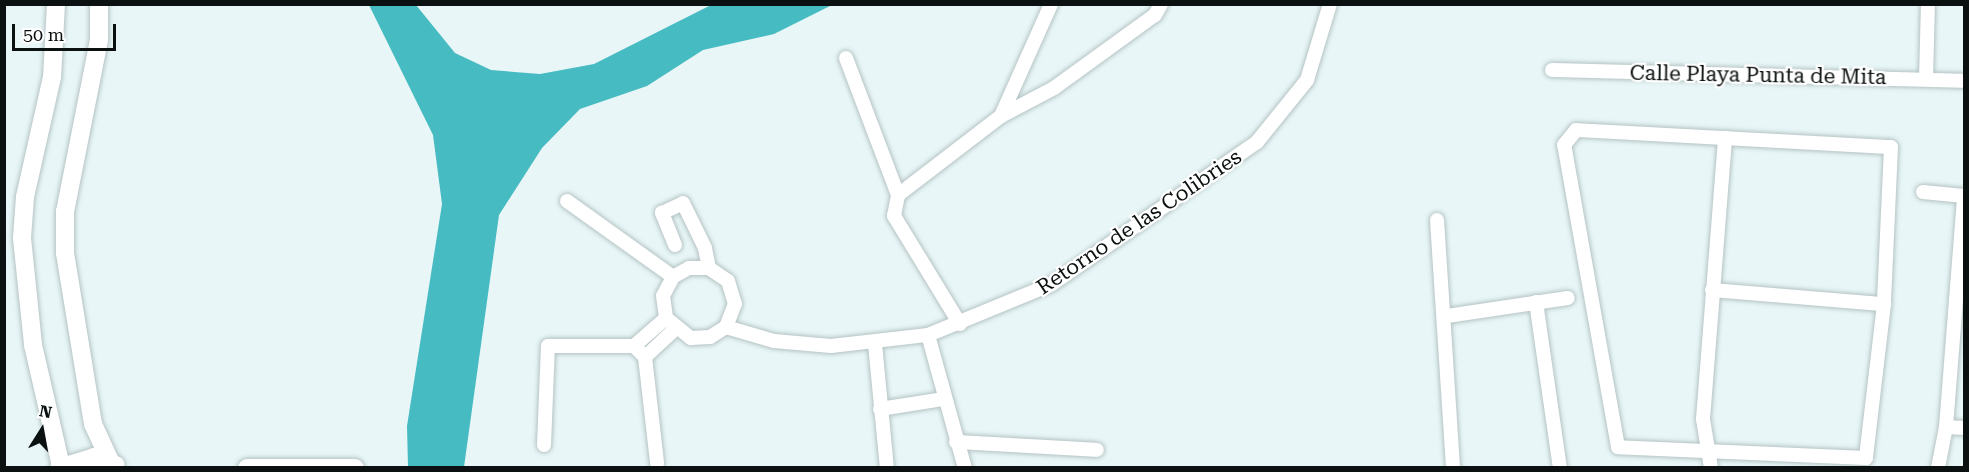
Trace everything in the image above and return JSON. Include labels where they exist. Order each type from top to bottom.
[{"type":"main road","points":[[56,4],[52,77],[25,196],[22,238],[33,345],[60,467],[85,458],[115,464]]},
{"type":"main road","points":[[99,4],[99,40],[65,211],[65,253],[93,424],[115,464]]},
{"type":"main road","points":[[247,468],[354,468]]},
{"type":"street","points":[[1001,116],[1051,4]]},
{"type":"street","points":[[898,195],[1001,116],[1054,88],[1155,15],[1161,4]]},
{"type":"street","name":"Retorno de las Colibries","points":[[726,327],[774,341],[874,344],[928,335],[960,324],[1052,284],[1257,142],[1307,80],[1330,4]]},
{"type":"street","points":[[1926,79],[1928,4]]},
{"type":"street","points":[[846,58],[898,195],[894,216],[960,324]]},
{"type":"street","name":"Calle Playa Punta de Mita","points":[[1552,70],[1965,81]]},
{"type":"street","points":[[1576,130],[1725,138],[1891,147],[1884,304],[1866,458],[1709,449],[1630,450],[1618,447],[1612,437],[1564,145],[1576,130]]},
{"type":"street","points":[[1711,468],[1703,419],[1725,138]]},
{"type":"street","points":[[1923,192],[1964,196],[1946,427],[1938,468]]},
{"type":"street","points":[[567,201],[673,277]]},
{"type":"street","points":[[675,245],[662,213],[683,203],[709,268]]},
{"type":"street","points":[[1437,220],[1446,316],[1453,468]]},
{"type":"street","points":[[689,267],[709,268],[728,281],[733,297],[726,327],[701,337],[670,324],[663,297],[673,277],[689,267]]},
{"type":"street","points":[[1712,290],[1884,304]]},
{"type":"street","points":[[1446,316],[1568,298]]},
{"type":"street","points":[[1536,302],[1560,468]]},
{"type":"street","points":[[544,445],[548,346],[634,346],[670,324]]},
{"type":"street","points":[[645,357],[670,324]]},
{"type":"street","points":[[928,335],[965,468]]},
{"type":"street","points":[[874,344],[887,468]]},
{"type":"street","points":[[634,346],[645,357],[657,463]]},
{"type":"street","points":[[880,409],[944,399]]},
{"type":"street","points":[[1946,427],[1965,428]]},
{"type":"street","points":[[956,442],[1097,450]]},
{"type":"water","points":[[369,5],[416,5],[455,53],[491,70],[540,74],[594,64],[711,5],[832,5],[774,34],[703,50],[647,86],[580,109],[542,148],[499,215],[464,467],[408,467],[407,426],[442,204],[433,135]]}]
